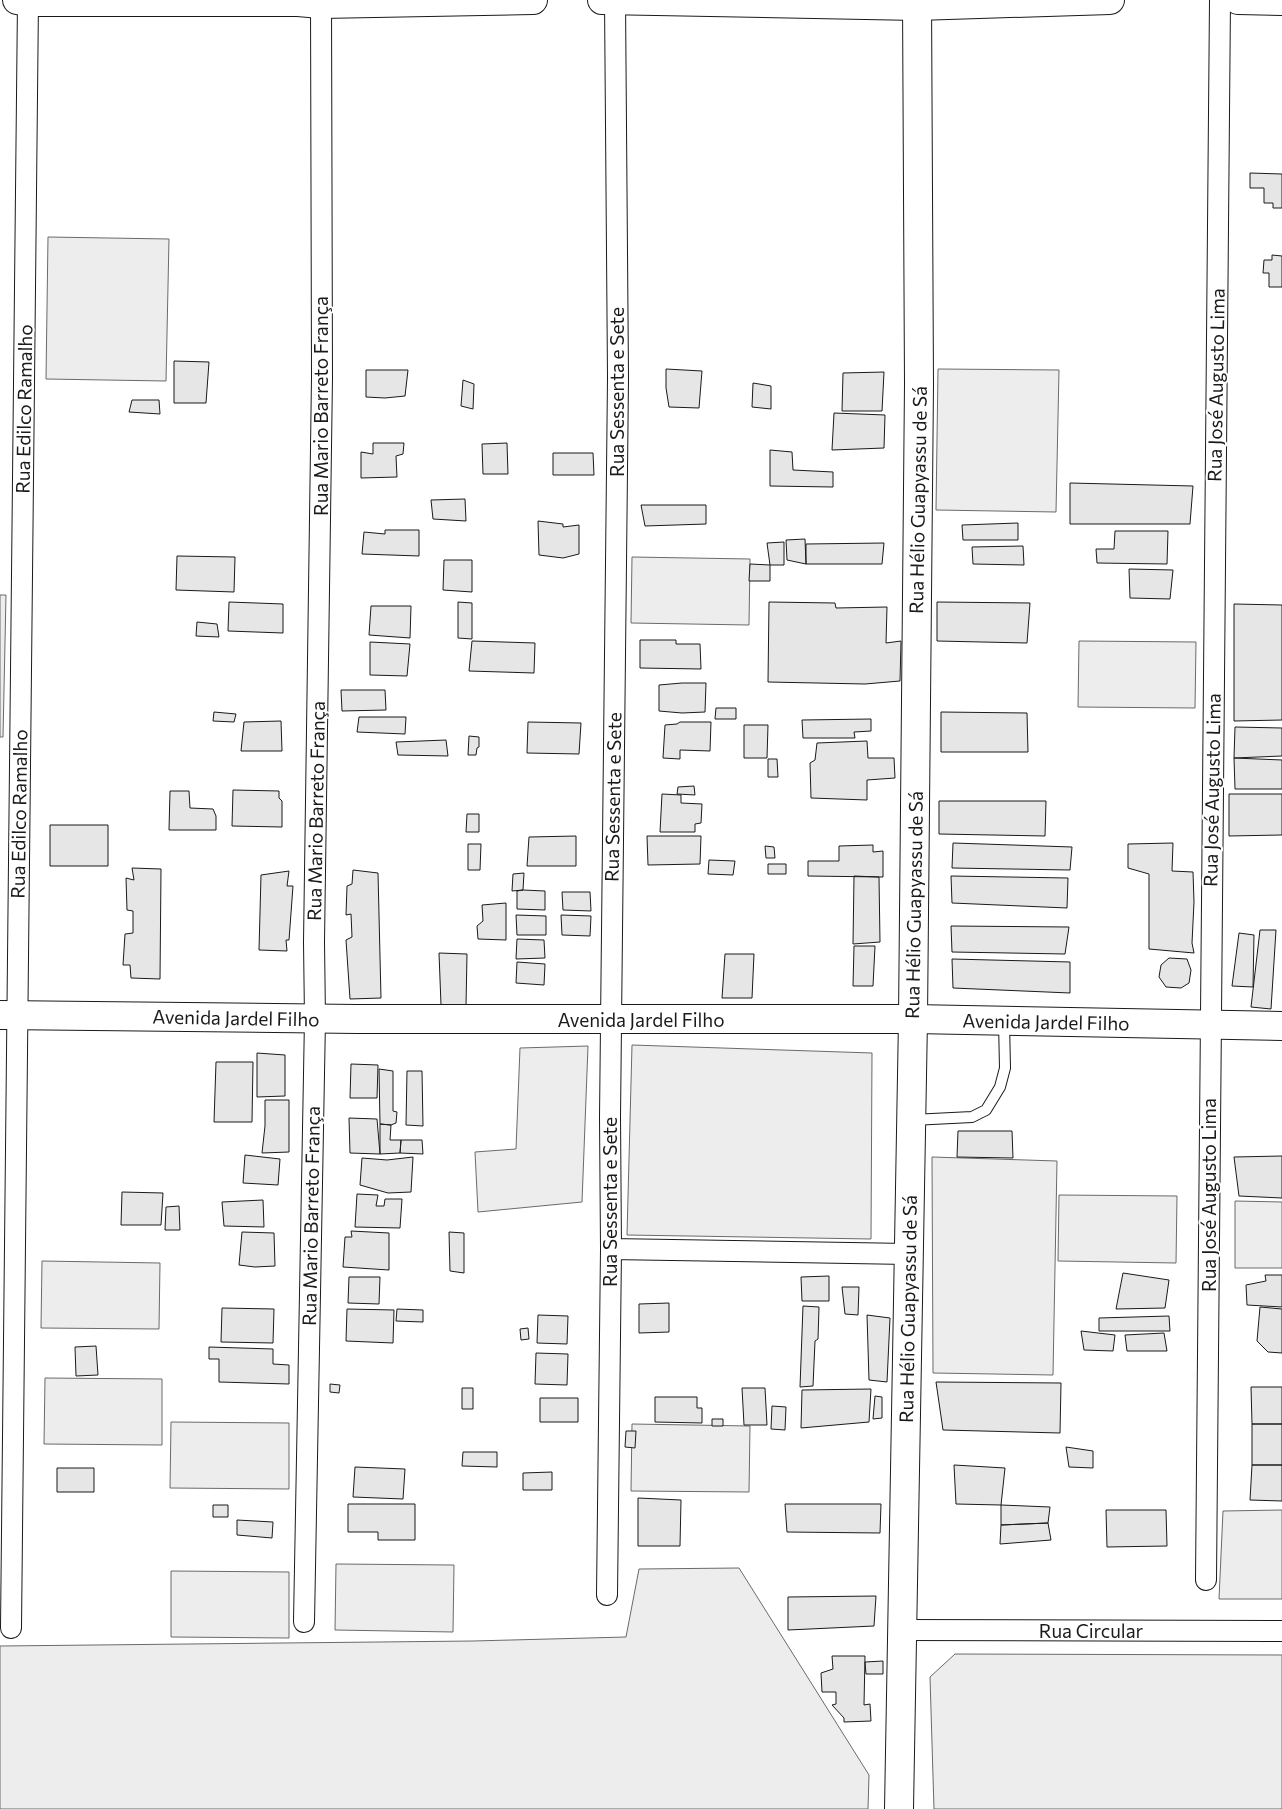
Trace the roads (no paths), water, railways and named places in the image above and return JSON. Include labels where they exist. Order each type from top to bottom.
[{"type":"main road","points":[[25,1],[321,2],[533,0]]},
{"type":"main road","points":[[611,0],[917,3],[1110,0]]},
{"type":"main road","points":[[1238,0],[1282,1]]},
{"type":"main road","name":"Rua Hélio Guapyassu de Sá","points":[[899,1809],[913,1019],[919,384],[917,3]]},
{"type":"main road","name":"Avenida Jardel Filho","points":[[9,1015],[315,1019],[913,1019],[1282,1026]]},
{"type":"street","name":"Rua Sessenta e Sete","points":[[607,1595],[618,378],[611,0]]},
{"type":"street","name":"Rua José Augusto Lima","points":[[1206,1580],[1220,0]]},
{"type":"street","name":"Rua Edilco Ramalho","points":[[11,1628],[9,1015],[25,1]]},
{"type":"street","name":"Rua Mario Barreto França","points":[[304,1622],[315,1019],[314,942],[322,377],[321,2]]},
{"type":"street","points":[[611,1250],[908,1254]]},
{"type":"street","name":"Rua Circular","points":[[901,1630],[1282,1631]]},
{"type":"lane","points":[[911,1120],[972,1117],[986,1110],[1000,1087],[1005,1068],[1004,1021]]}]
